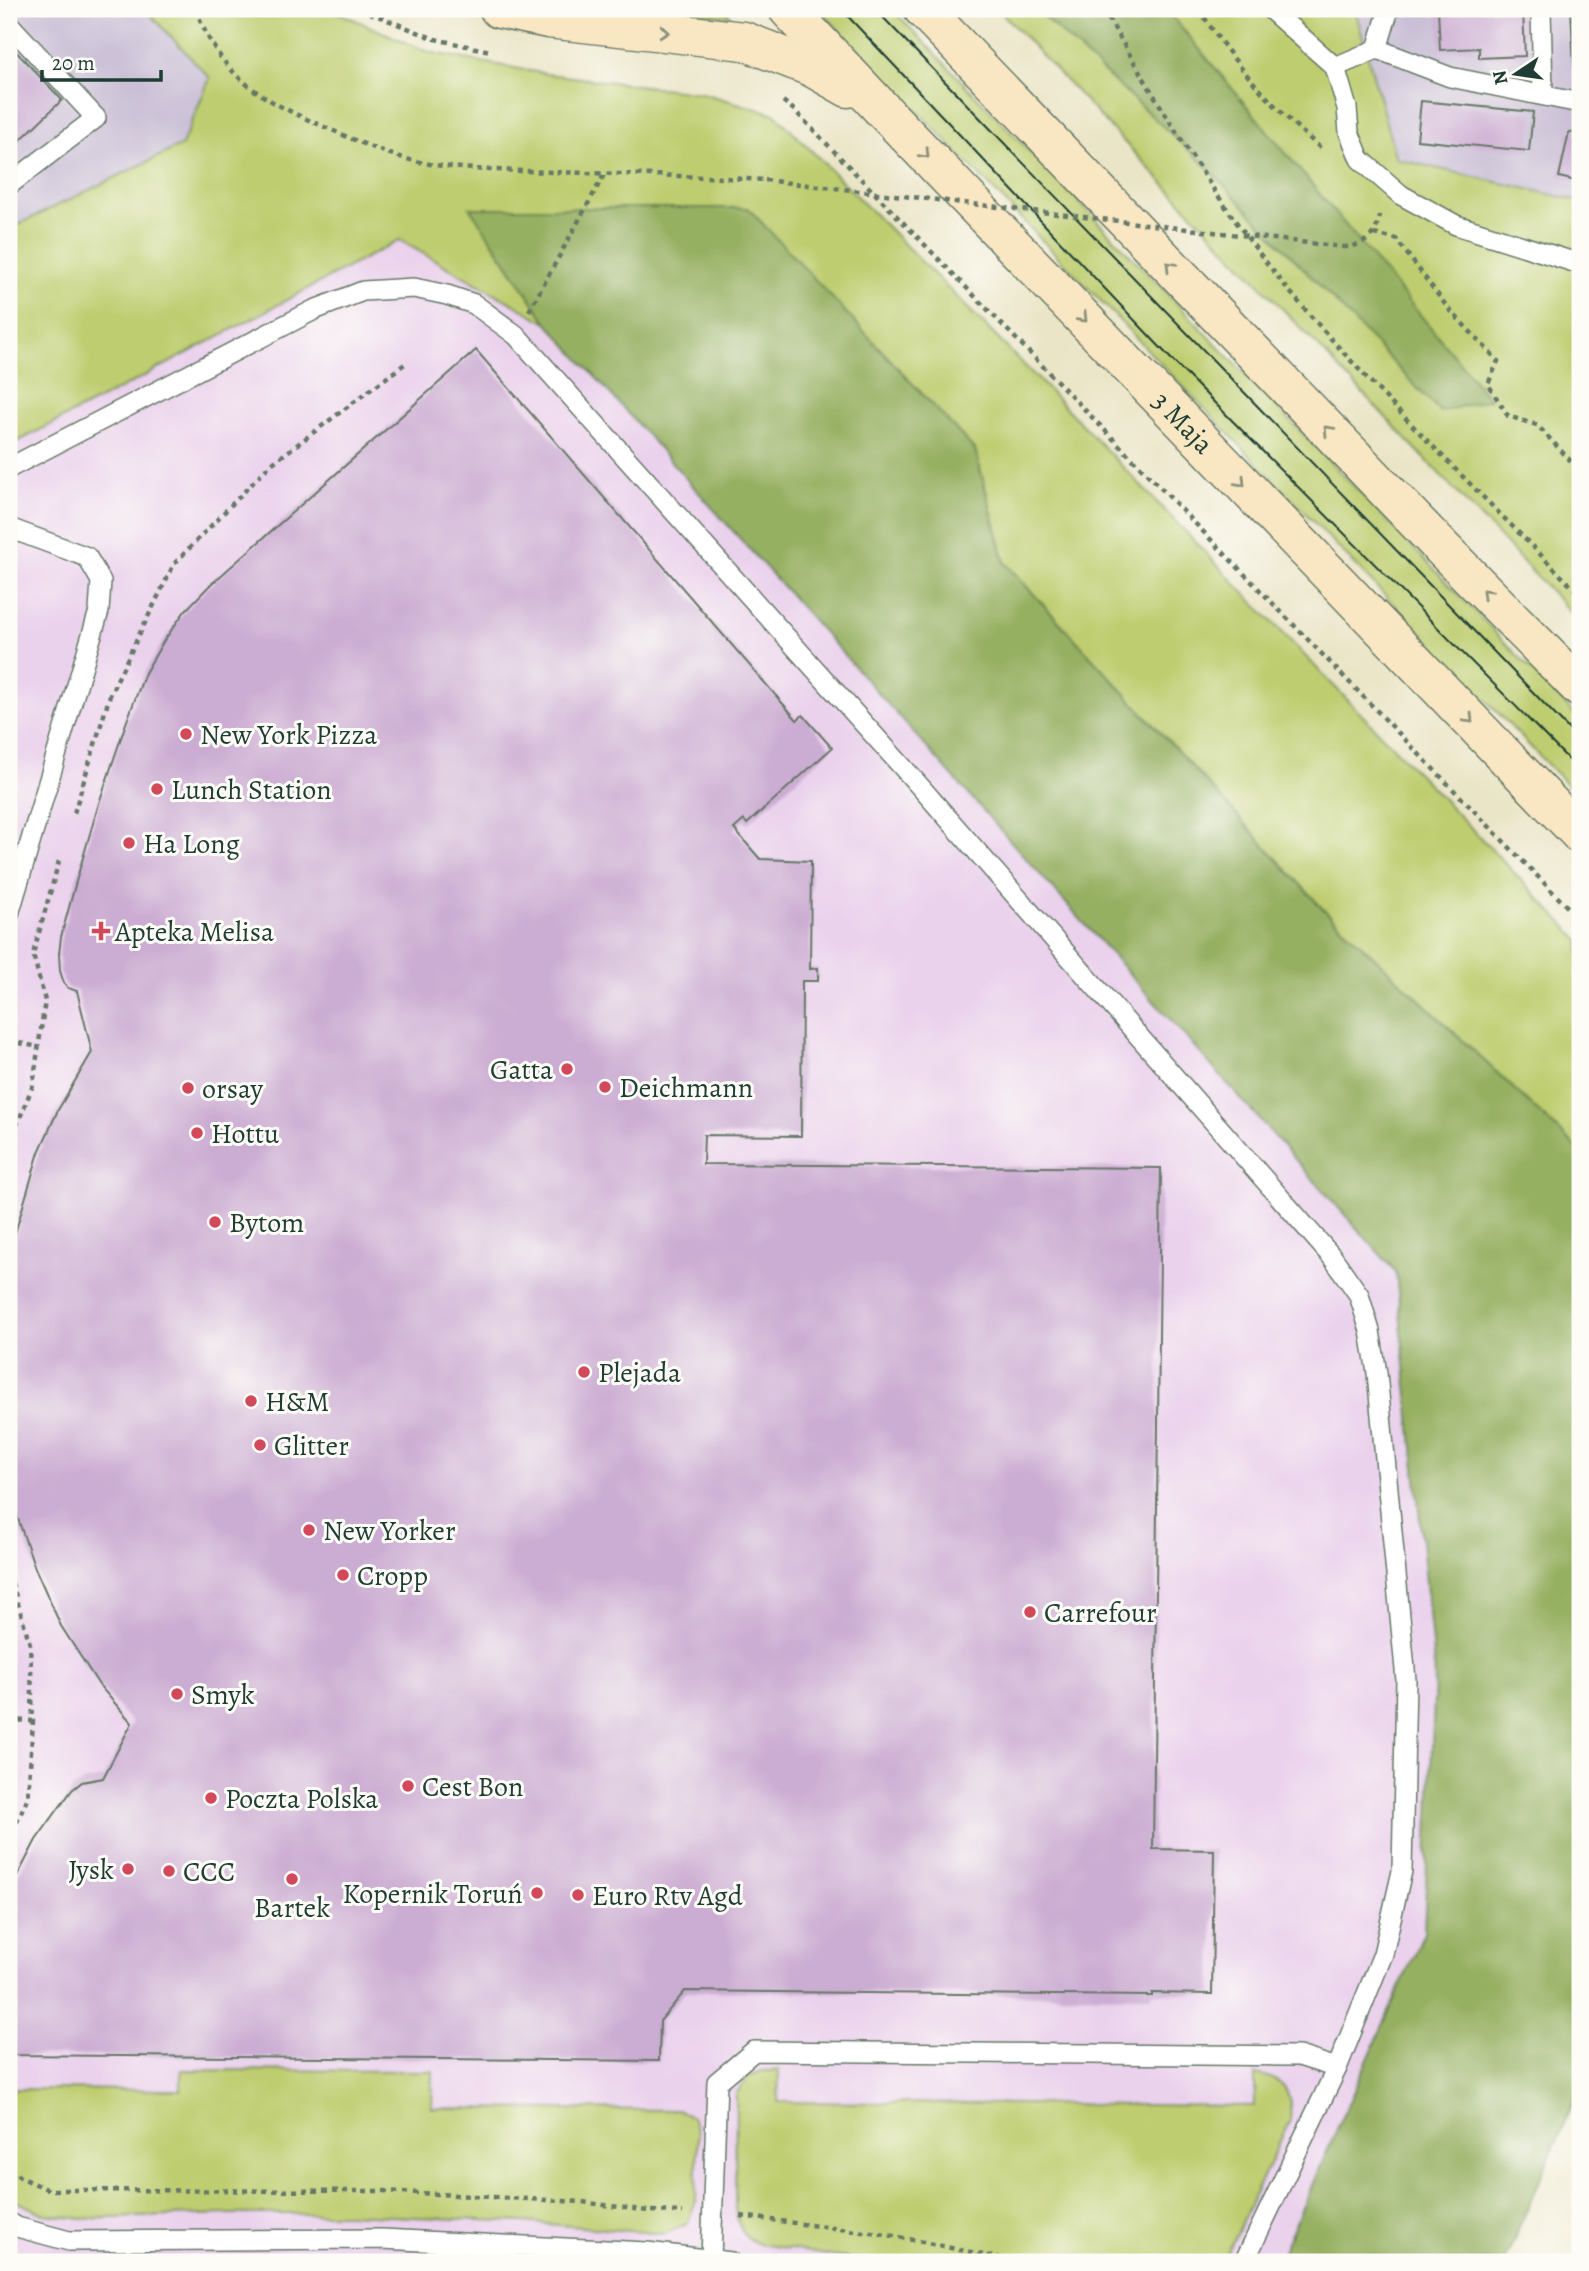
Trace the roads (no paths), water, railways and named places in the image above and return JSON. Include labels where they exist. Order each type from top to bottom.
[{"type":"main road","points":[[499,9],[548,19],[744,41],[811,67],[878,105]]},
{"type":"main road","name":"3 Maja","points":[[788,9],[1580,834]]},
{"type":"main road","points":[[923,9],[1580,688]]},
{"type":"main road","points":[[944,9],[992,80]]},
{"type":"lane","points":[[1270,9],[1335,67],[1346,108],[1349,132],[1360,159],[1401,195],[1456,225],[1580,264]]},
{"type":"lane","points":[[1377,49],[1389,9]]},
{"type":"lane","points":[[1541,9],[1543,94]]},
{"type":"lane","points":[[9,24],[96,118],[9,185]]},
{"type":"lane","points":[[1335,67],[1377,49],[1450,77],[1580,103]]},
{"type":"lane","points":[[9,468],[314,310],[363,292],[414,288],[474,304],[516,335],[933,801],[1333,1258],[1359,1295],[1370,1331],[1377,1373],[1406,1680],[1402,1871],[1383,1954],[1337,2068],[1244,2262]]},
{"type":"lane","points":[[9,528],[87,557],[101,581],[99,611],[9,914]]},
{"type":"lane","points":[[710,2259],[717,2082],[754,2051],[1299,2056],[1337,2068]]},
{"type":"lane","points":[[9,2222],[17,2227],[69,2241],[382,2239],[647,2252],[731,2262]]},
{"type":"tram line","points":[[841,9],[1175,363],[1580,771]]},
{"type":"tram line","points":[[875,9],[1580,741]]},
{"type":"place","name":"New York Pizza","points":[[186,734]]},
{"type":"place","name":"Lunch Station","points":[[157,789]]},
{"type":"place","name":"Ha Long","points":[[129,843]]},
{"type":"place","name":"Apteka Melisa","points":[[101,931]]},
{"type":"place","name":"Gatta","points":[[567,1069]]},
{"type":"place","name":"Deichmann","points":[[605,1087]]},
{"type":"place","name":"orsay","points":[[188,1088]]},
{"type":"place","name":"Hottu","points":[[197,1133]]},
{"type":"place","name":"Bytom","points":[[215,1222]]},
{"type":"place","name":"Plejada","points":[[584,1372]]},
{"type":"place","name":"H&M","points":[[251,1401]]},
{"type":"place","name":"Glitter","points":[[260,1445]]},
{"type":"place","name":"New Yorker","points":[[309,1530]]},
{"type":"place","name":"Cropp","points":[[343,1575]]},
{"type":"place","name":"Carrefour","points":[[1030,1612]]},
{"type":"place","name":"Smyk","points":[[177,1694]]},
{"type":"place","name":"Cest Bon","points":[[408,1786]]},
{"type":"place","name":"Poczta Polska","points":[[211,1798]]},
{"type":"place","name":"Jysk","points":[[128,1869]]},
{"type":"place","name":"CCC","points":[[169,1871]]},
{"type":"place","name":"Bartek","points":[[292,1879]]},
{"type":"place","name":"Kopernik Toruń","points":[[537,1893]]},
{"type":"place","name":"Euro Rtv Agd","points":[[578,1895]]}]
